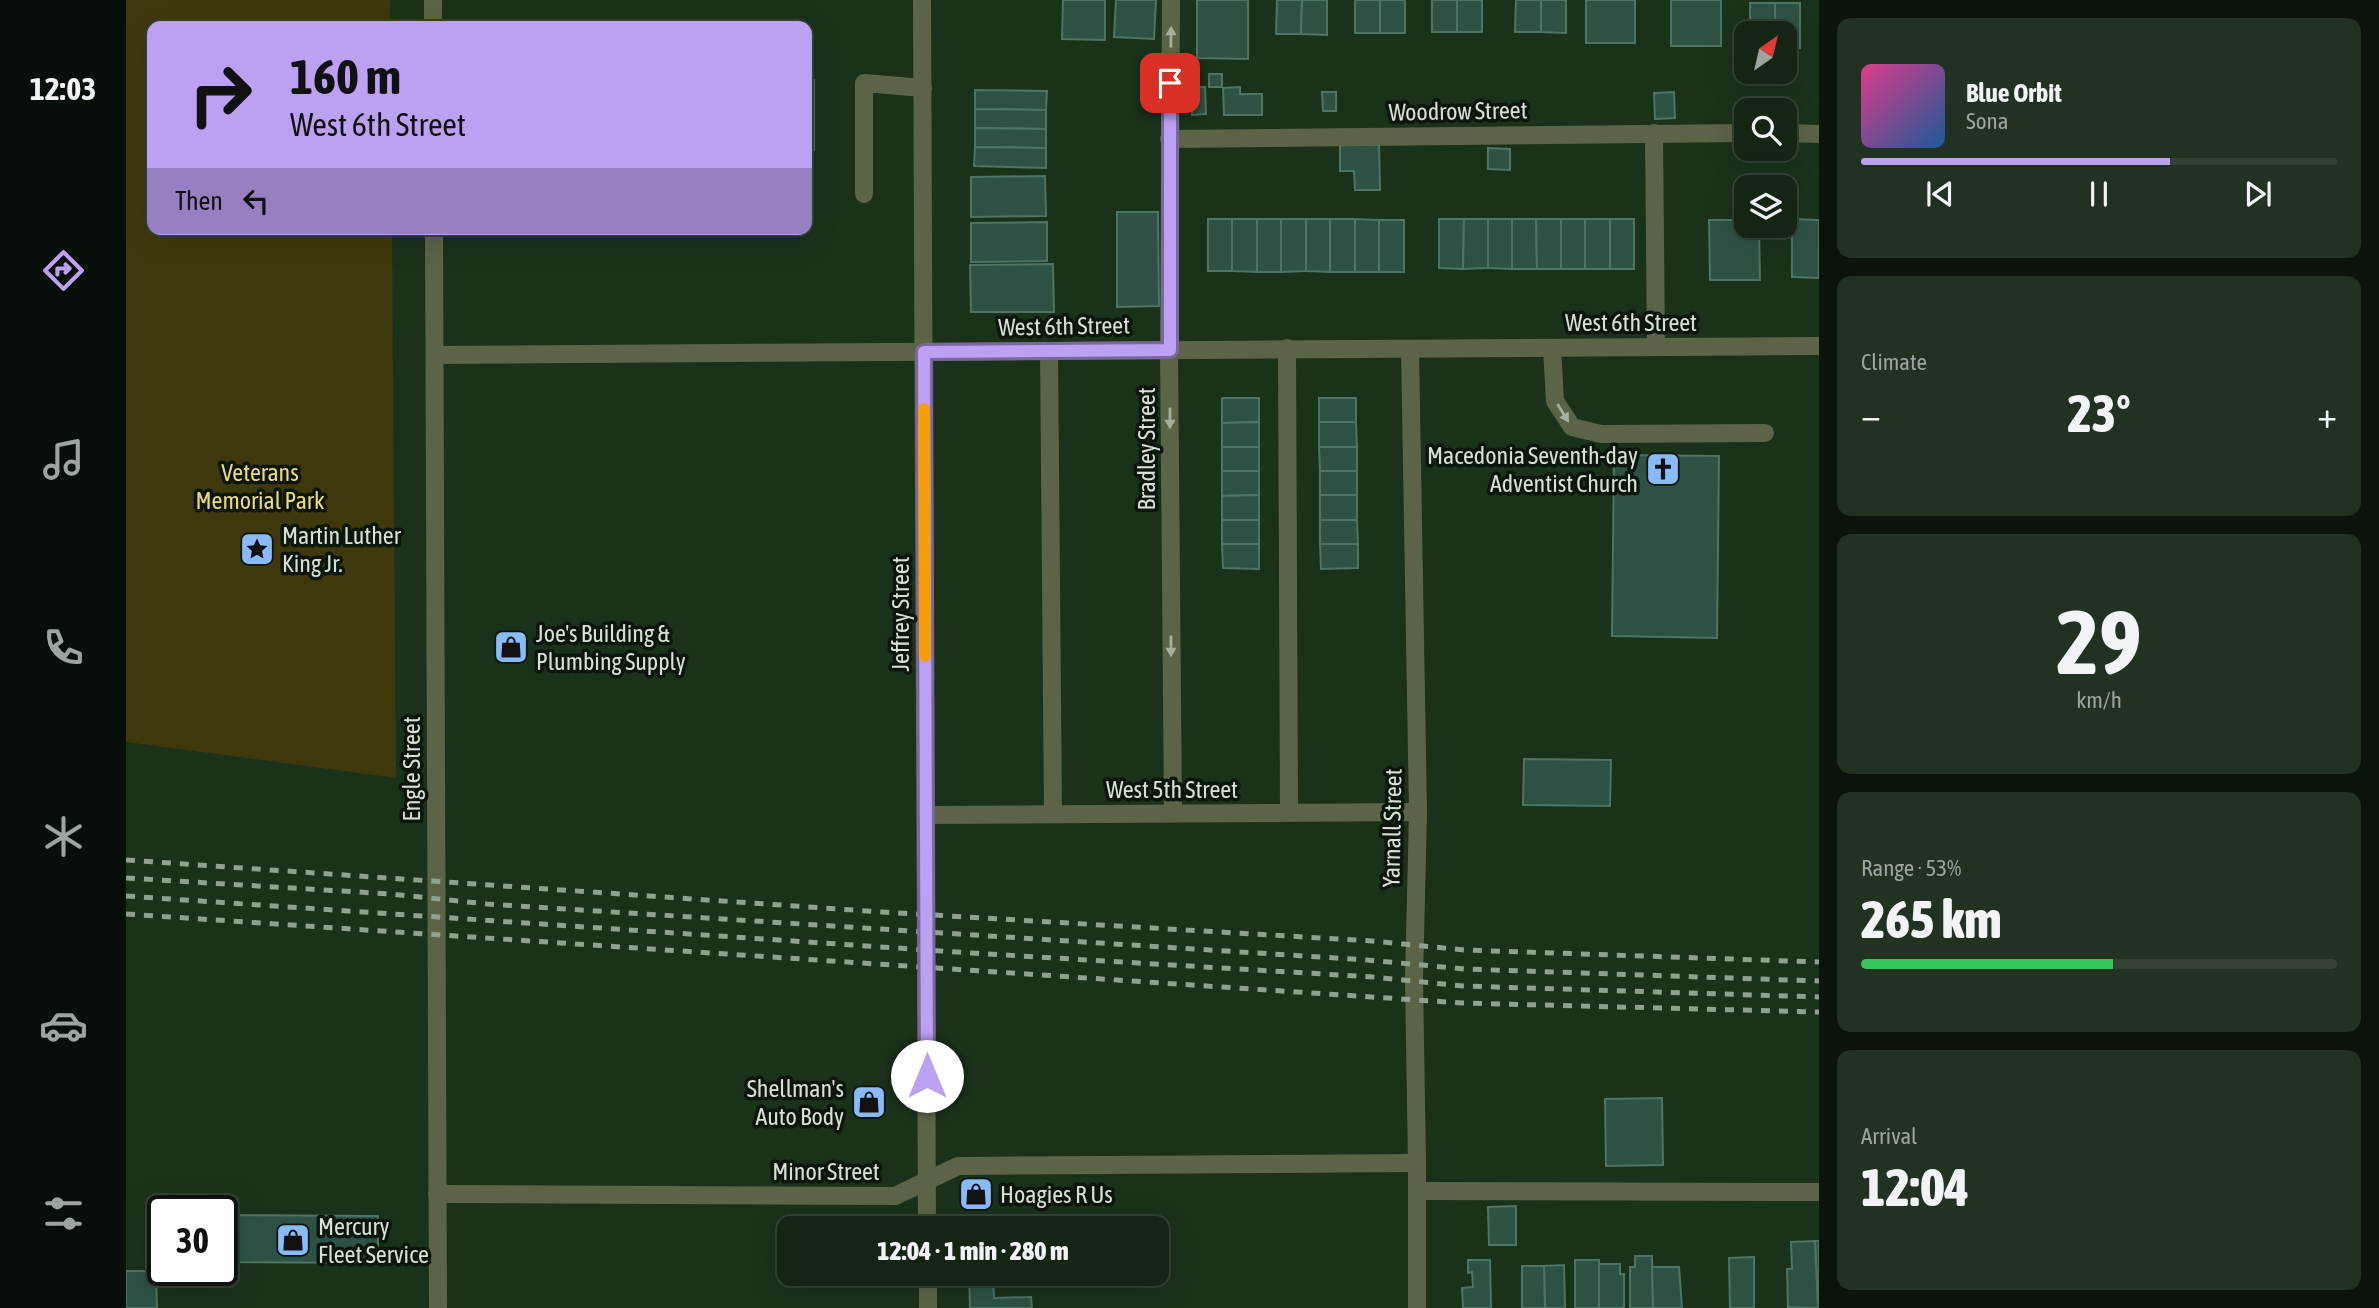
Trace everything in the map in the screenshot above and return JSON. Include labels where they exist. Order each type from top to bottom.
[{"type":"street","points":[[433,0],[433,21]]},
{"type":"street","name":"Jeffrey Street","points":[[922,0],[928,1216]]},
{"type":"street","name":"Bradley Street","points":[[1171,0],[1169,139],[1173,813]]},
{"type":"street","points":[[864,194],[864,83],[923,88]]},
{"type":"street","points":[[1654,133],[1656,347]]},
{"type":"street","name":"Woodrow Street","points":[[1169,139],[1734,133]]},
{"type":"street","points":[[1797,133],[1819,134]]},
{"type":"street","name":"Engle Street","points":[[434,235],[438,1308]]},
{"type":"street","name":"West 6th Street","points":[[435,355],[1819,345]]},
{"type":"street","points":[[1287,348],[1289,813]]},
{"type":"street","points":[[1552,348],[1555,401],[1572,427],[1601,434],[1765,433]]},
{"type":"street","name":"Yarnall Street","points":[[1410,349],[1418,812],[1414,980],[1417,1308]]},
{"type":"street","points":[[1049,351],[1053,814]]},
{"type":"street","name":"West 5th Street","points":[[926,815],[1418,812]]},
{"type":"street","name":"Minor Street","points":[[437,1194],[895,1196],[957,1166],[1417,1163]]},
{"type":"street","points":[[1417,1191],[1819,1192]]},
{"type":"street","points":[[928,1286],[928,1308]]},
{"type":"green space","name":"Veterans Memorial Park","points":[[126,0],[390,0],[390,21],[147,21],[147,235],[392,235],[396,778],[126,742]]},
{"type":"building","points":[[1063,0],[1105,0],[1105,40],[1062,39]]},
{"type":"building","points":[[1116,0],[1156,0],[1154,39],[1114,37]]},
{"type":"building","points":[[1197,0],[1248,0],[1248,59],[1197,58]]},
{"type":"building","points":[[1277,0],[1302,0],[1301,34],[1276,34]]},
{"type":"building","points":[[1302,0],[1327,0],[1327,35],[1301,34]]},
{"type":"building","points":[[1355,0],[1380,0],[1380,33],[1355,33]]},
{"type":"building","points":[[1380,0],[1405,0],[1405,33],[1380,33]]},
{"type":"building","points":[[1432,0],[1457,0],[1457,32],[1432,32]]},
{"type":"building","points":[[1457,0],[1482,0],[1482,32],[1457,32]]},
{"type":"building","points":[[1516,0],[1541,0],[1541,32],[1515,32]]},
{"type":"building","points":[[1541,0],[1566,0],[1566,33],[1541,32]]},
{"type":"building","points":[[1586,0],[1635,0],[1635,43],[1586,43]]},
{"type":"building","points":[[1671,0],[1721,0],[1721,46],[1671,46]]},
{"type":"building","points":[[1750,3],[1775,3],[1775,21],[1750,21]]},
{"type":"building","points":[[1775,3],[1800,3],[1800,48],[1797,48],[1797,21],[1775,21]]},
{"type":"building","points":[[1209,74],[1222,74],[1222,87],[1209,87]]},
{"type":"building","points":[[812,80],[814,80],[812,150]]},
{"type":"building","points":[[1191,87],[1205,87],[1206,114],[1192,115]]},
{"type":"building","points":[[1240,87],[1240,94],[1262,94],[1262,115],[1224,115],[1223,88]]},
{"type":"building","points":[[975,90],[1047,91],[1046,110],[975,109]]},
{"type":"building","points":[[1322,92],[1336,92],[1336,111],[1323,111]]},
{"type":"building","points":[[1674,92],[1675,118],[1655,119],[1654,93]]},
{"type":"building","points":[[975,109],[1046,110],[1046,129],[975,128]]},
{"type":"building","points":[[975,128],[1046,129],[1046,148],[975,147]]},
{"type":"building","points":[[1340,145],[1379,145],[1380,190],[1355,190],[1354,171],[1340,171]]},
{"type":"building","points":[[975,147],[1046,148],[1046,168],[974,166]]},
{"type":"building","points":[[1488,148],[1510,149],[1510,170],[1488,169]]},
{"type":"building","points":[[1045,176],[1046,216],[971,217],[971,177]]},
{"type":"building","points":[[1117,212],[1158,212],[1159,306],[1117,307]]},
{"type":"building","points":[[1208,219],[1232,219],[1232,271],[1208,271]]},
{"type":"building","points":[[1232,219],[1257,219],[1257,272],[1232,271]]},
{"type":"building","points":[[1257,219],[1281,219],[1281,272],[1257,272]]},
{"type":"building","points":[[1281,219],[1306,219],[1306,271],[1281,272]]},
{"type":"building","points":[[1306,219],[1330,219],[1330,272],[1306,271]]},
{"type":"building","points":[[1330,219],[1355,219],[1355,272],[1330,272]]},
{"type":"building","points":[[1355,219],[1379,220],[1379,272],[1355,272]]},
{"type":"building","points":[[1439,219],[1464,219],[1463,269],[1439,268]]},
{"type":"building","points":[[1464,219],[1488,219],[1488,268],[1463,269]]},
{"type":"building","points":[[1488,219],[1512,219],[1512,269],[1488,268]]},
{"type":"building","points":[[1512,219],[1536,219],[1537,269],[1512,269]]},
{"type":"building","points":[[1536,219],[1561,219],[1561,269],[1537,269]]},
{"type":"building","points":[[1561,219],[1585,219],[1585,269],[1561,269]]},
{"type":"building","points":[[1585,219],[1610,219],[1610,269],[1585,269]]},
{"type":"building","points":[[1610,219],[1634,219],[1634,269],[1610,269]]},
{"type":"building","points":[[1797,219],[1819,220],[1819,278],[1792,277],[1792,238],[1797,238]]},
{"type":"building","points":[[1379,220],[1404,220],[1404,272],[1379,272]]},
{"type":"building","points":[[1709,220],[1734,220],[1734,238],[1759,238],[1760,280],[1710,280]]},
{"type":"building","points":[[1047,222],[1047,261],[971,262],[971,223]]},
{"type":"building","points":[[1053,264],[1054,312],[971,312],[970,265]]},
{"type":"building","points":[[1222,398],[1259,398],[1259,422],[1222,423]]},
{"type":"building","points":[[1319,398],[1356,398],[1356,422],[1319,422]]},
{"type":"building","points":[[1259,422],[1259,447],[1222,447],[1222,423]]},
{"type":"building","points":[[1319,422],[1356,422],[1357,447],[1319,447]]},
{"type":"building","points":[[1222,447],[1259,447],[1259,471],[1222,471]]},
{"type":"building","points":[[1319,447],[1357,447],[1357,471],[1320,471]]},
{"type":"building","points":[[1614,455],[1719,456],[1717,638],[1612,636]]},
{"type":"building","points":[[1222,471],[1259,471],[1259,495],[1222,496]]},
{"type":"building","points":[[1320,471],[1357,471],[1357,495],[1320,495]]},
{"type":"building","points":[[1259,495],[1259,520],[1222,520],[1222,496]]},
{"type":"building","points":[[1320,495],[1357,495],[1357,520],[1320,520]]},
{"type":"building","points":[[1222,520],[1259,520],[1259,544],[1222,544]]},
{"type":"building","points":[[1320,520],[1357,520],[1358,544],[1320,544]]},
{"type":"building","points":[[1222,544],[1259,544],[1259,569],[1223,568]]},
{"type":"building","points":[[1320,544],[1358,544],[1358,568],[1321,569]]},
{"type":"building","points":[[1524,759],[1611,760],[1610,806],[1523,805]]},
{"type":"building","points":[[1662,1098],[1663,1165],[1606,1166],[1605,1099]]},
{"type":"building","points":[[1516,1206],[1516,1245],[1489,1245],[1488,1207]]},
{"type":"building","points":[[238,1215],[378,1216],[378,1263],[238,1262]]},
{"type":"building","points":[[1815,1241],[1819,1241],[1819,1308],[1818,1308]]},
{"type":"building","points":[[1815,1241],[1818,1308],[1788,1307],[1787,1269],[1792,1269],[1791,1242]]},
{"type":"building","points":[[1635,1256],[1652,1256],[1653,1308],[1630,1308],[1630,1267],[1635,1267]]},
{"type":"building","points":[[1754,1257],[1754,1308],[1730,1308],[1729,1258]]},
{"type":"building","points":[[1468,1260],[1490,1260],[1491,1308],[1463,1308],[1462,1288],[1473,1287],[1472,1272],[1468,1273]]},
{"type":"building","points":[[1575,1260],[1599,1260],[1599,1308],[1575,1308]]},
{"type":"building","points":[[1599,1264],[1620,1264],[1620,1274],[1624,1274],[1624,1307],[1599,1308]]},
{"type":"building","points":[[1564,1265],[1565,1308],[1545,1308],[1544,1266]]},
{"type":"building","points":[[1522,1266],[1544,1266],[1545,1308],[1522,1308]]},
{"type":"building","points":[[1652,1267],[1679,1267],[1682,1308],[1653,1308]]},
{"type":"building","points":[[126,1271],[147,1271],[147,1286],[156,1286],[157,1308],[126,1308]]},
{"type":"building","points":[[969,1286],[994,1286],[994,1298],[1031,1297],[1032,1308],[970,1308]]},
{"type":"railway","points":[[126,860],[882,912],[1372,941],[1465,950],[1819,962]]},
{"type":"railway","points":[[126,878],[391,894],[487,904],[1367,960],[1465,969],[1819,981]]},
{"type":"railway","points":[[126,896],[971,953],[1373,977],[1463,986],[1819,997]]},
{"type":"railway","points":[[126,914],[1462,1003],[1819,1012]]},
{"type":"slow traffic","points":[[924,409],[925,656]]},
{"type":"place","name":"Macedonia Seventh-day Adventist Church","points":[[1663,469]]},
{"type":"place","name":"Martin Luther King Jr.","points":[[257,549]]},
{"type":"place","name":"Joe's Building & Plumbing Supply","points":[[511,647]]},
{"type":"place","name":"Shellman's Auto Body","points":[[869,1102]]},
{"type":"place","name":"Hoagies R Us","points":[[976,1194]]},
{"type":"place","name":"Mercury Fleet Service","points":[[293,1240]]},
{"type":"route","points":[[927,1076],[924,352],[1170,350],[1170,83]]}]
